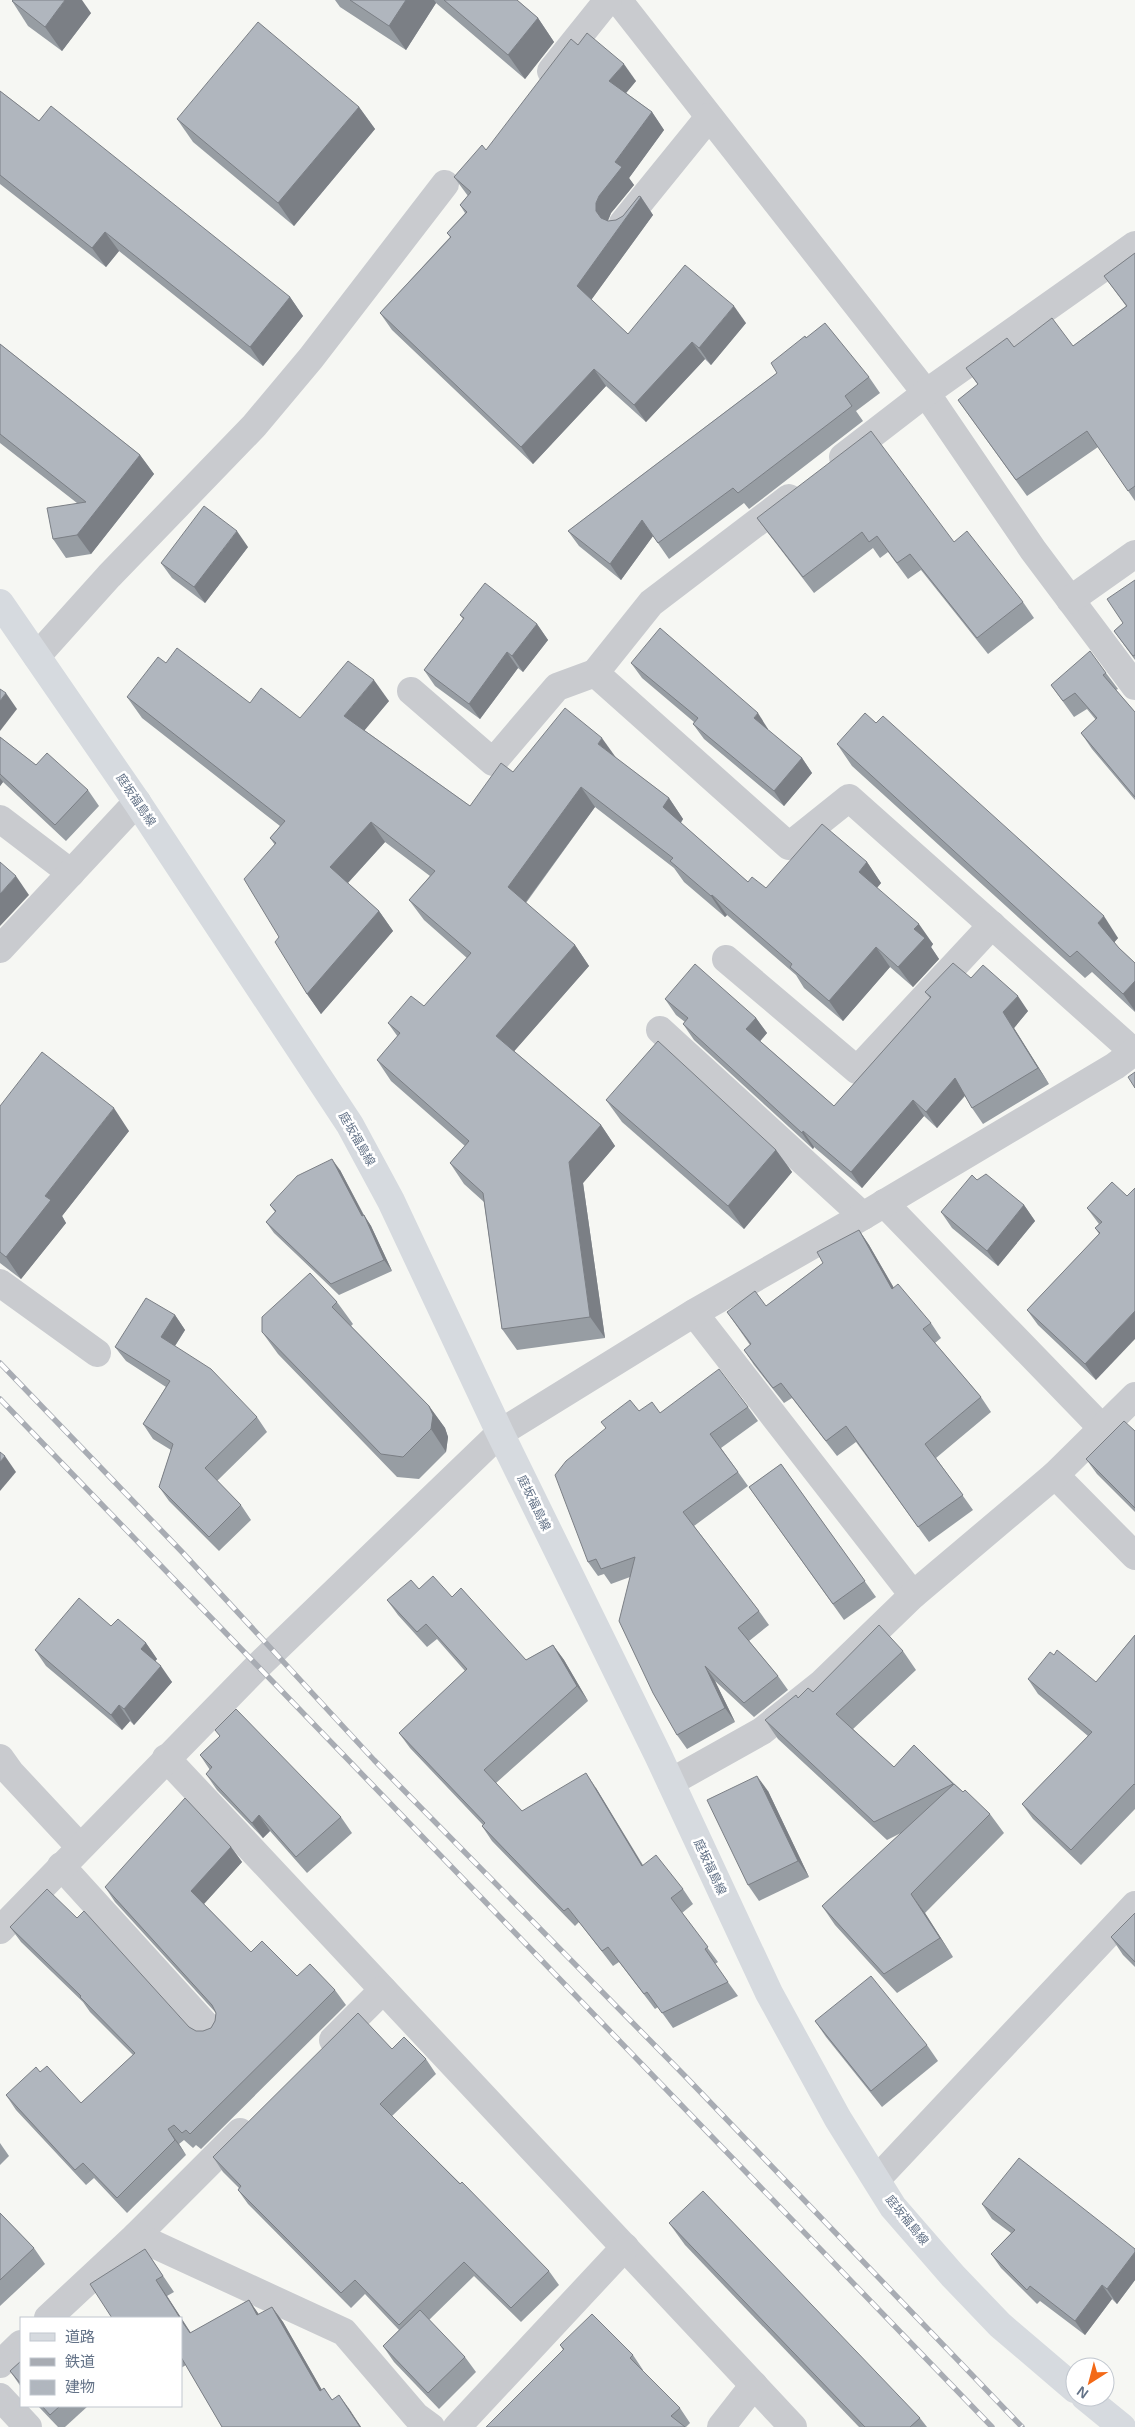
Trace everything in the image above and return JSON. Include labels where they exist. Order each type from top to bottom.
[{"type":"main road","name":"庭坂福島線","points":[[0,603],[138,802],[350,1125],[391,1201],[500,1434],[671,1782],[769,1993],[838,2119],[893,2208],[953,2276],[1000,2325],[1065,2380]]},
{"type":"main road","points":[[1097,2407],[1122,2427]]},
{"type":"street","points":[[536,91],[608,0]]},
{"type":"street","points":[[618,0],[926,393],[1033,550],[1135,686]]},
{"type":"street","points":[[623,223],[709,117]]},
{"type":"street","points":[[37,656],[109,576],[254,426],[311,358],[445,184]]},
{"type":"street","points":[[411,691],[493,762],[557,687],[595,673],[651,603],[926,393],[1135,245]]},
{"type":"street","points":[[1070,600],[1135,554]]},
{"type":"street","points":[[0,1930],[257,1667],[500,1434],[694,1313],[874,1210],[1115,1066],[1134,1052],[849,798],[789,846],[595,673]]},
{"type":"street","points":[[0,949],[138,802]]},
{"type":"street","points":[[0,819],[71,873]]},
{"type":"street","points":[[726,959],[857,1070],[992,926]]},
{"type":"street","points":[[660,1030],[874,1210],[1102,1428]]},
{"type":"street","points":[[0,1283],[97,1353]]},
{"type":"street","points":[[694,1313],[913,1595]]},
{"type":"street","points":[[671,1782],[762,1731],[821,1684],[913,1595],[1055,1475],[1135,1396]]},
{"type":"street","points":[[1055,1475],[1135,1556]]},
{"type":"street","points":[[0,1758],[10,1772],[80,1847]]},
{"type":"street","points":[[166,1758],[793,2427]]},
{"type":"street","points":[[61,1866],[210,2031]]},
{"type":"street","points":[[876,2180],[1135,1905]]},
{"type":"street","points":[[312,2060],[383,1990]]},
{"type":"street","points":[[49,2317],[136,2236],[256,2116]]},
{"type":"street","points":[[136,2236],[344,2332],[416,2416],[431,2427]]},
{"type":"street","points":[[458,2427],[625,2246]]},
{"type":"street","points":[[0,2364],[20,2345]]},
{"type":"street","points":[[720,2427],[754,2385]]},
{"type":"street","points":[[0,2397],[28,2427]]},
{"type":"building","points":[[13,0],[65,0],[45,27]]},
{"type":"building","points":[[350,0],[406,0],[389,26]]},
{"type":"building","points":[[444,0],[517,0],[538,18],[508,55]]},
{"type":"building","points":[[258,22],[359,107],[278,203],[177,119]]},
{"type":"building","points":[[587,33],[624,64],[609,81],[652,112],[615,162],[622,167],[599,196],[596,203],[596,211],[601,218],[608,221],[616,220],[623,216],[639,196],[641,197],[577,286],[628,334],[685,265],[734,306],[699,348],[692,342],[634,405],[594,369],[521,447],[380,313],[451,237],[447,233],[467,212],[460,205],[471,192],[454,177],[482,145],[486,150],[571,39],[578,45]]},
{"type":"building","points":[[0,91],[39,121],[51,106],[290,297],[250,347],[105,232],[92,248],[0,175]]},
{"type":"building","points":[[1135,253],[1135,486],[1128,491],[1087,431],[1016,480],[958,400],[978,384],[966,368],[1007,338],[1014,347],[1052,318],[1073,346],[1127,306],[1104,276]]},
{"type":"building","points":[[825,323],[869,377],[845,396],[852,406],[738,493],[733,488],[658,543],[642,520],[610,564],[568,531],[777,373],[771,363]]},
{"type":"building","points":[[0,344],[140,455],[77,535],[53,539],[47,508],[86,502],[0,434]]},
{"type":"building","points":[[871,431],[954,542],[967,531],[1023,602],[977,638],[910,554],[897,563],[877,536],[869,542],[862,532],[803,577],[757,518]]},
{"type":"building","points":[[204,506],[237,531],[194,587],[161,563]]},
{"type":"building","points":[[1135,580],[1135,655],[1133,656],[1114,631],[1123,623],[1107,599]]},
{"type":"building","points":[[485,583],[537,624],[512,656],[507,652],[469,704],[424,670],[464,618],[460,615]]},
{"type":"building","points":[[660,628],[758,713],[754,718],[802,758],[774,791],[693,724],[698,718],[631,663]]},
{"type":"building","points":[[177,648],[250,703],[261,688],[300,718],[348,661],[374,680],[344,716],[470,806],[501,763],[513,772],[565,708],[602,738],[598,744],[669,798],[663,807],[748,882],[752,877],[766,888],[822,824],[867,862],[859,872],[919,924],[914,929],[925,938],[898,967],[876,947],[829,1001],[790,967],[792,964],[670,861],[673,858],[581,787],[508,887],[575,945],[496,1036],[601,1125],[569,1162],[590,1317],[502,1329],[483,1193],[450,1163],[469,1141],[377,1060],[400,1033],[388,1023],[411,996],[424,1006],[471,953],[409,900],[435,871],[371,822],[330,867],[379,911],[307,994],[275,942],[279,937],[244,879],[276,843],[270,838],[285,821],[127,697],[158,657],[166,663]]},
{"type":"building","points":[[1090,651],[1106,673],[1103,675],[1135,712],[1135,797],[1081,733],[1097,718],[1075,693],[1063,701],[1051,685]]},
{"type":"building","points":[[0,689],[6,693],[0,701]]},
{"type":"building","points":[[865,713],[876,723],[883,716],[1104,916],[1098,923],[1119,948],[1135,963],[1135,981],[1123,994],[1077,951],[1070,957],[837,744]]},
{"type":"building","points":[[0,737],[36,765],[47,753],[88,790],[55,825],[0,774]]},
{"type":"building","points":[[0,862],[16,876],[0,894]]},
{"type":"building","points":[[953,963],[971,978],[983,965],[1018,996],[1003,1012],[1038,1068],[972,1108],[955,1078],[926,1112],[913,1100],[851,1172],[803,1131],[802,1133],[683,1024],[688,1018],[665,999],[695,964],[756,1018],[746,1029],[834,1106],[931,997],[925,992]]},
{"type":"building","points":[[658,1041],[776,1150],[728,1206],[606,1100]]},
{"type":"building","points":[[42,1052],[114,1108],[45,1196],[51,1200],[6,1257],[0,1252],[0,1106]]},
{"type":"building","points":[[1135,1072],[1135,1088],[1128,1077]]},
{"type":"building","points":[[332,1159],[362,1216],[364,1215],[384,1260],[331,1284],[266,1222],[276,1211],[270,1205],[297,1176]]},
{"type":"building","points":[[986,1174],[1024,1205],[987,1251],[941,1212],[972,1175],[977,1180]]},
{"type":"building","points":[[1112,1182],[1127,1196],[1135,1188],[1135,1311],[1085,1364],[1027,1310],[1100,1233],[1095,1228],[1102,1222],[1087,1208]]},
{"type":"building","points":[[859,1230],[892,1289],[898,1284],[931,1323],[923,1329],[981,1397],[925,1444],[963,1495],[918,1527],[846,1426],[826,1441],[781,1383],[773,1388],[744,1350],[751,1344],[727,1312],[755,1291],[766,1306],[823,1263],[817,1252]]},
{"type":"building","points":[[310,1273],[337,1302],[332,1307],[429,1406],[433,1415],[431,1429],[403,1457],[381,1454],[262,1332],[262,1317]]},
{"type":"building","points":[[146,1298],[175,1315],[161,1337],[211,1369],[257,1417],[205,1468],[241,1505],[209,1537],[159,1487],[173,1444],[143,1424],[170,1381],[115,1347]]},
{"type":"building","points":[[719,1369],[748,1407],[710,1434],[738,1472],[683,1512],[759,1611],[738,1628],[778,1676],[744,1703],[705,1666],[725,1708],[677,1735],[653,1693],[619,1621],[635,1557],[601,1569],[596,1559],[588,1562],[555,1475],[566,1461],[606,1428],[601,1422],[630,1400],[639,1411],[652,1402],[660,1413]]},
{"type":"building","points":[[1124,1421],[1135,1431],[1135,1508],[1086,1459]]},
{"type":"building","points":[[0,1452],[5,1456],[0,1462]]},
{"type":"building","points":[[781,1464],[865,1581],[833,1604],[749,1487]]},
{"type":"building","points":[[433,1576],[452,1597],[461,1588],[526,1660],[553,1645],[577,1686],[484,1770],[522,1811],[586,1773],[642,1866],[656,1855],[683,1889],[671,1898],[708,1947],[705,1949],[728,1982],[662,2013],[647,1992],[644,1994],[608,1947],[602,1951],[568,1908],[564,1911],[482,1826],[485,1823],[399,1733],[467,1669],[426,1624],[417,1632],[387,1600],[411,1580],[419,1589]]},
{"type":"building","points":[[79,1598],[111,1626],[118,1619],[146,1643],[141,1649],[161,1666],[124,1709],[119,1705],[111,1715],[35,1650]]},
{"type":"building","points":[[879,1625],[903,1651],[836,1714],[894,1767],[914,1745],[953,1784],[874,1822],[765,1720],[796,1695],[798,1698],[808,1688],[813,1692]]},
{"type":"building","points":[[1135,1635],[1135,1785],[1071,1850],[1022,1804],[1092,1732],[1028,1679],[1050,1652],[1054,1655],[1057,1650],[1096,1682]]},
{"type":"building","points":[[236,1709],[341,1817],[296,1857],[259,1815],[252,1823],[206,1774],[212,1767],[200,1755],[220,1736],[215,1730]]},
{"type":"building","points":[[757,1776],[798,1861],[748,1885],[707,1800]]},
{"type":"building","points":[[954,1784],[963,1792],[965,1790],[990,1814],[911,1894],[940,1938],[884,1974],[822,1906]]},
{"type":"building","points":[[185,1798],[231,1847],[191,1891],[251,1952],[262,1941],[297,1976],[310,1964],[335,1990],[190,2134],[186,2130],[182,2133],[174,2125],[168,2129],[175,2140],[117,2198],[83,2163],[75,2170],[6,2095],[36,2067],[40,2072],[47,2066],[81,2103],[135,2053],[81,1996],[10,1927],[47,1889],[77,1918],[84,1911],[189,2027],[196,2031],[211,2028],[215,2021],[216,2013],[212,2005],[105,1887]]},
{"type":"building","points":[[1135,1913],[1135,1962],[1111,1937]]},
{"type":"building","points":[[871,1976],[927,2045],[871,2091],[815,2021]]},
{"type":"building","points":[[358,2013],[392,2049],[404,2037],[426,2059],[380,2104],[460,2184],[462,2182],[549,2271],[511,2308],[464,2262],[399,2325],[355,2280],[341,2293],[238,2190],[241,2186],[213,2157]]},
{"type":"building","points":[[1019,2158],[1135,2249],[1135,2252],[1107,2289],[1102,2285],[1075,2321],[1030,2286],[1027,2290],[991,2254],[1015,2230],[982,2204]]},
{"type":"building","points":[[703,2191],[920,2418],[910,2427],[865,2427],[669,2223]]},
{"type":"building","points":[[0,2213],[34,2248],[0,2280]]},
{"type":"building","points":[[145,2249],[163,2276],[156,2280],[179,2317],[111,2317],[90,2284]]},
{"type":"building","points":[[249,2300],[257,2315],[272,2307],[320,2391],[324,2388],[332,2400],[339,2395],[360,2427],[222,2427],[182,2359],[182,2321],[190,2333]]},
{"type":"building","points":[[420,2310],[465,2357],[428,2393],[383,2346]]},
{"type":"building","points":[[592,2314],[633,2355],[630,2358],[680,2408],[671,2416],[685,2427],[486,2427],[564,2349],[560,2345]]},
{"type":"building","points":[[20,2362],[20,2383],[10,2371]]},
{"type":"building","points":[[43,2407],[59,2407],[50,2415]]},
{"type":"railway","points":[[0,1363],[183,1553],[374,1760],[684,2075],[1022,2427]]},
{"type":"railway","points":[[0,1399],[992,2427]]}]
